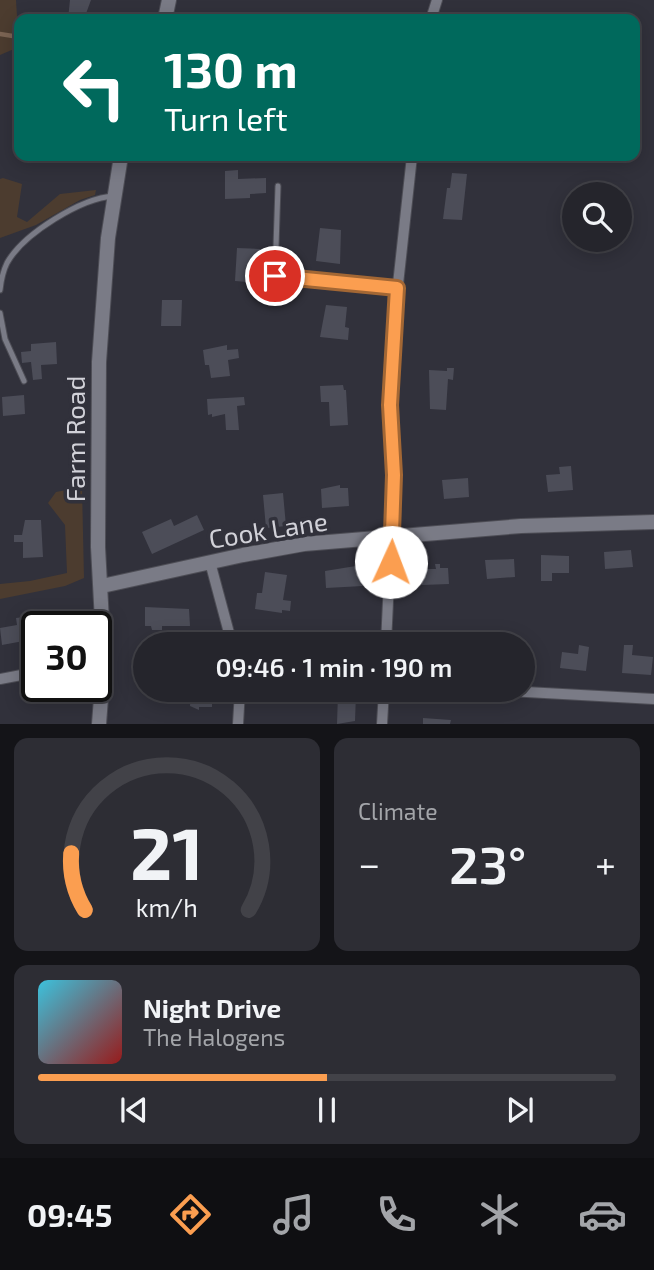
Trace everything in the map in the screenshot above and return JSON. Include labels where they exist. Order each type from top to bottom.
[{"type":"street","name":"Farm Road","points":[[101,611],[98,547],[99,362],[105,269],[120,161]]},
{"type":"street","points":[[387,632],[394,475],[390,405],[397,288],[411,161]]},
{"type":"street","name":"Cook Lane","points":[[102,586],[304,544],[521,526],[654,522]]},
{"type":"street","points":[[211,562],[229,632]]},
{"type":"street","points":[[0,679],[21,675]]},
{"type":"street","points":[[535,693],[654,699]]},
{"type":"street","name":"Farm Road","points":[[99,702],[99,724]]},
{"type":"street","points":[[238,724],[239,702]]},
{"type":"street","points":[[382,724],[383,702]]},
{"type":"lane","points":[[278,186],[275,276],[397,288]]},
{"type":"lane","points":[[0,290],[7,263],[22,244],[83,204],[99,197],[114,196]]},
{"type":"lane","points":[[0,313],[5,339],[24,380]]},
{"type":"shaded area","points":[[0,0],[16,0],[14,49],[0,55]]},
{"type":"shaded area","points":[[0,179],[22,184],[17,217],[27,222],[60,194],[96,190],[95,195],[80,200],[36,225],[0,238]]},
{"type":"shaded area","points":[[82,487],[84,578],[65,586],[0,599],[0,584],[67,573],[65,525],[48,503],[56,492]]},
{"type":"building","points":[[70,0],[91,0],[86,14],[69,14]]},
{"type":"building","points":[[238,170],[238,179],[266,178],[266,193],[250,194],[250,198],[225,199],[225,171]]},
{"type":"building","points":[[452,173],[467,174],[462,220],[443,219]]},
{"type":"building","points":[[320,228],[341,230],[340,264],[316,261]]},
{"type":"building","points":[[237,248],[260,249],[260,283],[235,281]]},
{"type":"building","points":[[162,300],[182,300],[181,326],[161,326]]},
{"type":"building","points":[[326,305],[347,307],[345,327],[349,328],[348,340],[320,337]]},
{"type":"building","points":[[56,342],[57,364],[41,365],[42,379],[33,380],[31,362],[22,363],[21,352],[31,351],[31,344]]},
{"type":"building","points":[[227,345],[227,350],[238,349],[239,358],[228,360],[230,376],[211,378],[209,365],[205,365],[203,350]]},
{"type":"building","points":[[447,368],[454,368],[453,380],[448,379],[446,410],[430,409],[429,370],[447,371]]},
{"type":"building","points":[[343,385],[346,390],[348,425],[330,426],[329,402],[321,402],[320,386]]},
{"type":"building","points":[[24,395],[25,414],[3,416],[2,397]]},
{"type":"building","points":[[244,397],[245,405],[237,406],[239,430],[226,430],[225,414],[212,417],[212,414],[208,415],[207,399]]},
{"type":"building","points":[[571,466],[573,490],[548,492],[546,475],[560,474],[559,467]]},
{"type":"building","points":[[468,478],[469,497],[444,499],[442,480]]},
{"type":"building","points":[[340,485],[340,488],[348,488],[349,506],[322,508],[321,489]]},
{"type":"building","points":[[283,493],[286,526],[266,528],[263,495]]},
{"type":"building","points":[[197,515],[204,530],[152,554],[142,532],[171,519],[174,526]]},
{"type":"building","points":[[25,520],[41,520],[43,557],[23,558],[23,542],[14,542],[14,535],[22,535]]},
{"type":"building","points":[[631,550],[633,567],[605,569],[604,552]]},
{"type":"building","points":[[541,555],[569,556],[569,573],[552,573],[552,581],[541,581]]},
{"type":"building","points":[[514,559],[515,577],[487,579],[485,560]]},
{"type":"building","points":[[435,564],[440,564],[440,568],[448,568],[449,584],[422,585],[421,569],[436,569]]},
{"type":"building","points":[[362,565],[363,586],[326,588],[325,571]]},
{"type":"building","points":[[265,572],[287,575],[283,600],[291,601],[290,611],[282,610],[282,613],[255,609],[257,593],[262,593]]},
{"type":"building","points":[[145,607],[189,609],[190,626],[162,626],[162,630],[152,630],[151,626],[145,626]]},
{"type":"building","points":[[21,617],[21,641],[2,645],[0,628],[17,625],[16,618]]},
{"type":"building","points":[[579,645],[589,647],[586,671],[560,668],[562,652],[578,654]]},
{"type":"building","points":[[624,645],[633,645],[632,655],[653,657],[651,675],[622,673]]},
{"type":"building","points":[[190,702],[212,702],[212,707],[199,707],[199,710],[190,706]]},
{"type":"building","points":[[338,702],[356,702],[355,721],[337,724]]},
{"type":"building","points":[[423,718],[451,720],[450,724],[423,724]]},
{"type":"waterway","points":[[0,34],[14,36]]},
{"type":"route","points":[[275,276],[397,288],[390,405],[394,475],[391,562]]}]
